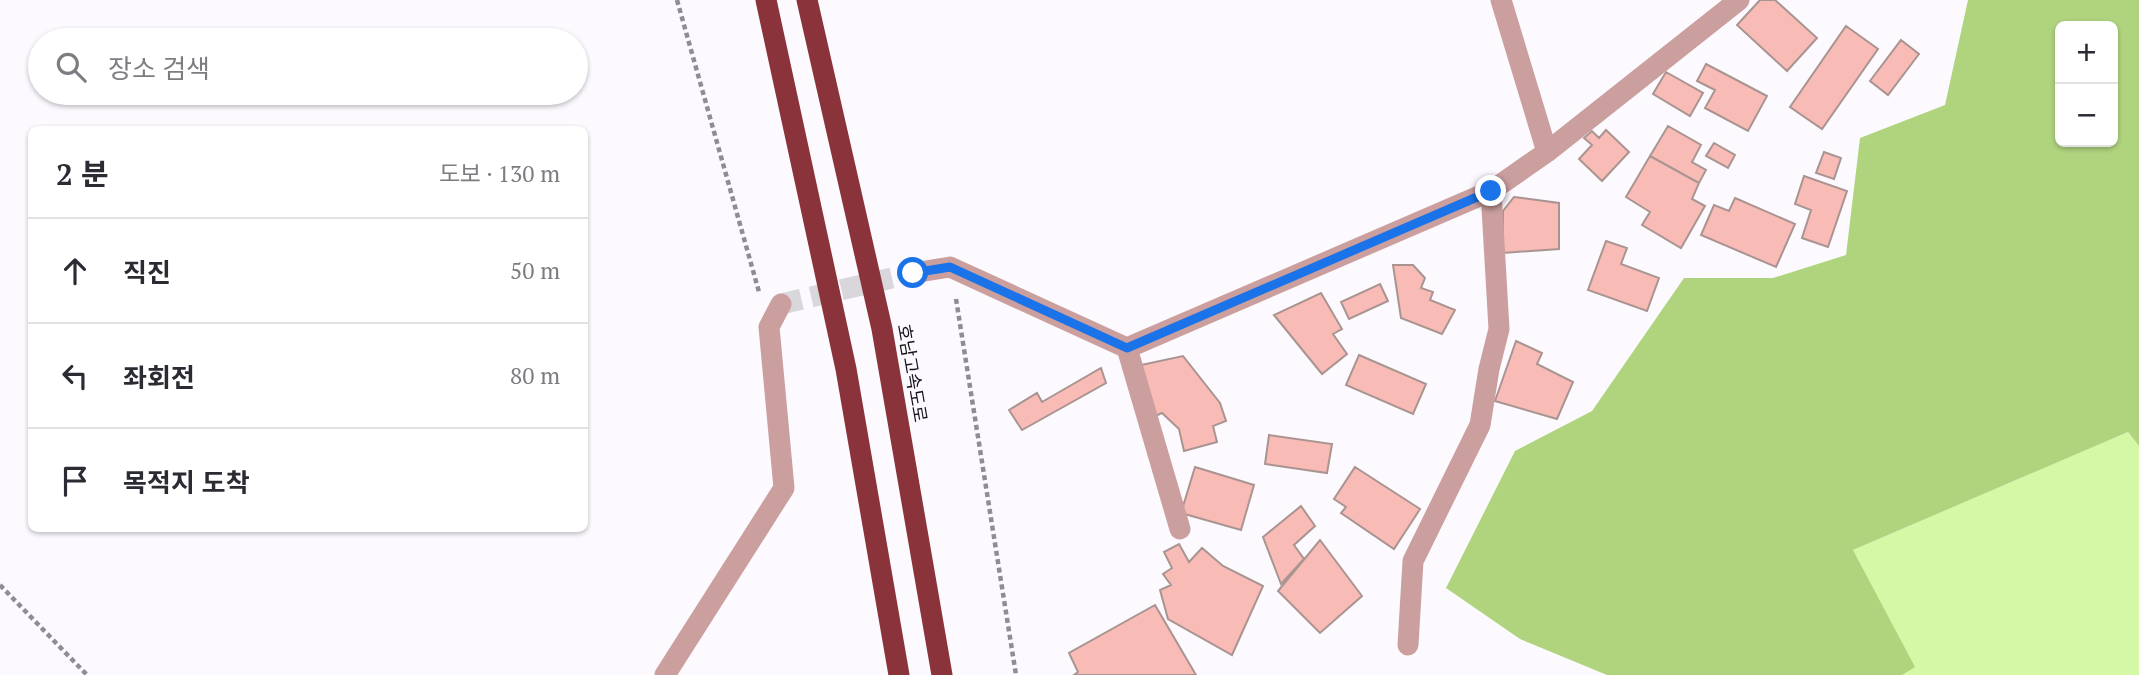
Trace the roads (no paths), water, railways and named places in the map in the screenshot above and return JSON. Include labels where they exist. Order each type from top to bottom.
[{"type":"highway","points":[[766,0],[846,369],[899,675]]},
{"type":"highway","name":"호남고속도로","points":[[807,0],[882,329],[942,675]]},
{"type":"street","points":[[1500,0],[1547,152]]},
{"type":"street","points":[[913,273],[950,267],[1127,348],[1491,191],[1547,152],[1739,0]]},
{"type":"street","points":[[1408,645],[1413,561],[1480,425],[1499,329],[1491,191]]},
{"type":"street","points":[[665,675],[784,488],[769,327],[781,304]]},
{"type":"street","points":[[1127,348],[1180,529]]},
{"type":"tunnel","points":[[781,304],[913,273]]}]
